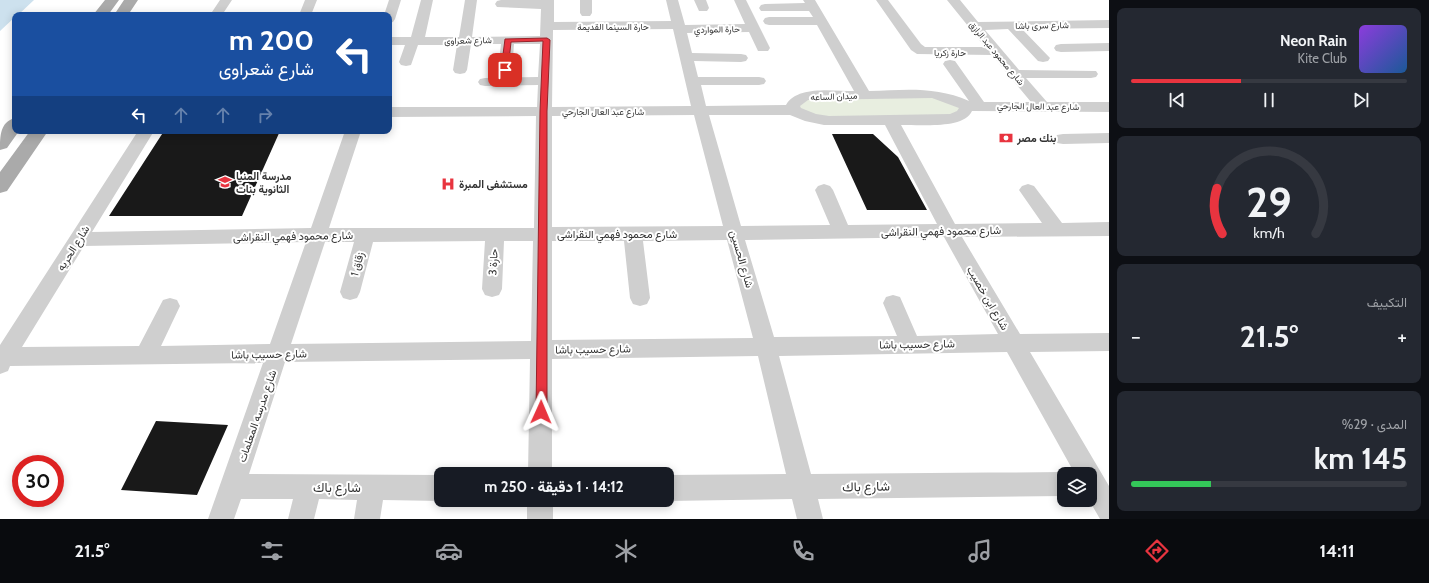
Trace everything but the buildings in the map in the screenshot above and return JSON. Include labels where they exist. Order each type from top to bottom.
[{"type":"main road","points":[[102,12],[112,0]]},
{"type":"main road","points":[[123,12],[131,0]]},
{"type":"main road","points":[[0,144],[12,128]]},
{"type":"main road","points":[[0,186],[37,134]]},
{"type":"street","points":[[218,12],[226,0]]},
{"type":"street","points":[[305,12],[311,0]]},
{"type":"street","points":[[391,12],[395,0]]},
{"type":"street","points":[[406,62],[415,41],[427,0]]},
{"type":"street","points":[[460,70],[471,0]]},
{"type":"street","name":"شارع الحسين","points":[[672,0],[700,111],[766,346],[810,519]]},
{"type":"street","name":"حارة المواردي","points":[[740,0],[763,48]]},
{"type":"street","name":"حارة زكريا","points":[[882,0],[916,47],[922,51],[996,51]]},
{"type":"street","name":"شارع محمود عبد الرازق","points":[[953,0],[1042,106]]},
{"type":"street","points":[[501,4],[548,2],[544,111],[540,467]]},
{"type":"street","points":[[765,8],[811,3],[864,95]]},
{"type":"street","points":[[769,21],[821,21]]},
{"type":"street","name":"شارع سرى باشا","points":[[974,26],[1109,24]]},
{"type":"street","points":[[1011,25],[1043,58]]},
{"type":"street","name":"حارة المواردي","points":[[679,27],[754,28]]},
{"type":"street","name":"حارة السينما القديمة","points":[[547,33],[679,27]]},
{"type":"street","name":"شارع شعراوى","points":[[392,41],[508,40],[547,33]]},
{"type":"street","points":[[505,70],[508,40]]},
{"type":"street","points":[[1061,48],[1109,47]]},
{"type":"street","points":[[687,57],[741,58]]},
{"type":"street","points":[[950,64],[973,106]]},
{"type":"street","points":[[1015,74],[1091,74]]},
{"type":"street","points":[[485,82],[545,81]]},
{"type":"street","points":[[693,81],[759,81]]},
{"type":"street","name":"ميدان الساعه","points":[[932,94],[973,106],[963,114],[952,119],[822,121],[806,117],[794,110],[793,105],[796,101],[807,96],[932,94]]},
{"type":"street","name":"شارع عبد العال الجارحي","points":[[973,106],[1102,107]]},
{"type":"street","points":[[1102,107],[1109,123]]},
{"type":"street","name":"شارع عبد العال الجارحي","points":[[392,112],[794,110]]},
{"type":"street","name":"شارع ابن خصيب","points":[[891,121],[950,230],[1086,467]]},
{"type":"street","name":"شارع الحريه","points":[[2,361],[144,134]]},
{"type":"street","name":"شارع مدرسه المعلمات","points":[[222,519],[352,134]]},
{"type":"street","points":[[1063,138],[1109,138]]},
{"type":"street","points":[[824,190],[842,232]]},
{"type":"street","points":[[1028,190],[1057,230]]},
{"type":"street","name":"شارع محمود فهمي النقراشى","points":[[78,239],[318,235],[734,234],[1109,229]]},
{"type":"street","points":[[633,234],[640,298]]},
{"type":"street","name":"زقاق 1","points":[[350,292],[365,235]]},
{"type":"street","name":"حارة 3","points":[[492,289],[494,235]]},
{"type":"street","points":[[893,303],[911,344]]},
{"type":"street","points":[[145,356],[170,306]]},
{"type":"street","name":"شارع حسيب باشا","points":[[2,361],[278,353],[1109,342]]},
{"type":"street","name":"شارع باك","points":[[674,488],[1057,484]]},
{"type":"street","name":"شارع باك","points":[[233,486],[309,488],[434,488]]},
{"type":"street","name":"شارع ابن خصيب","points":[[1097,486],[1109,510]]},
{"type":"street","points":[[366,519],[372,487]]},
{"type":"street","points":[[301,519],[309,488]]},
{"type":"street","points":[[540,507],[540,519]]},
{"type":"shaded area","points":[[933,97],[963,106],[958,113],[950,116],[818,117],[799,110],[799,104],[805,100]]},
{"type":"water","points":[[0,0],[34,0],[21,12],[12,12],[12,20],[0,31]]},
{"type":"place","name":"بنك مصر","points":[[1006,138]]},
{"type":"place","name":"مدرسة المنيا الثانوية بنات","points":[[225,182]]},
{"type":"place","name":"مستشفى المبرة","points":[[448,184]]},
{"type":"route","points":[[505,70],[508,40],[547,40],[544,111],[541,412]]}]
